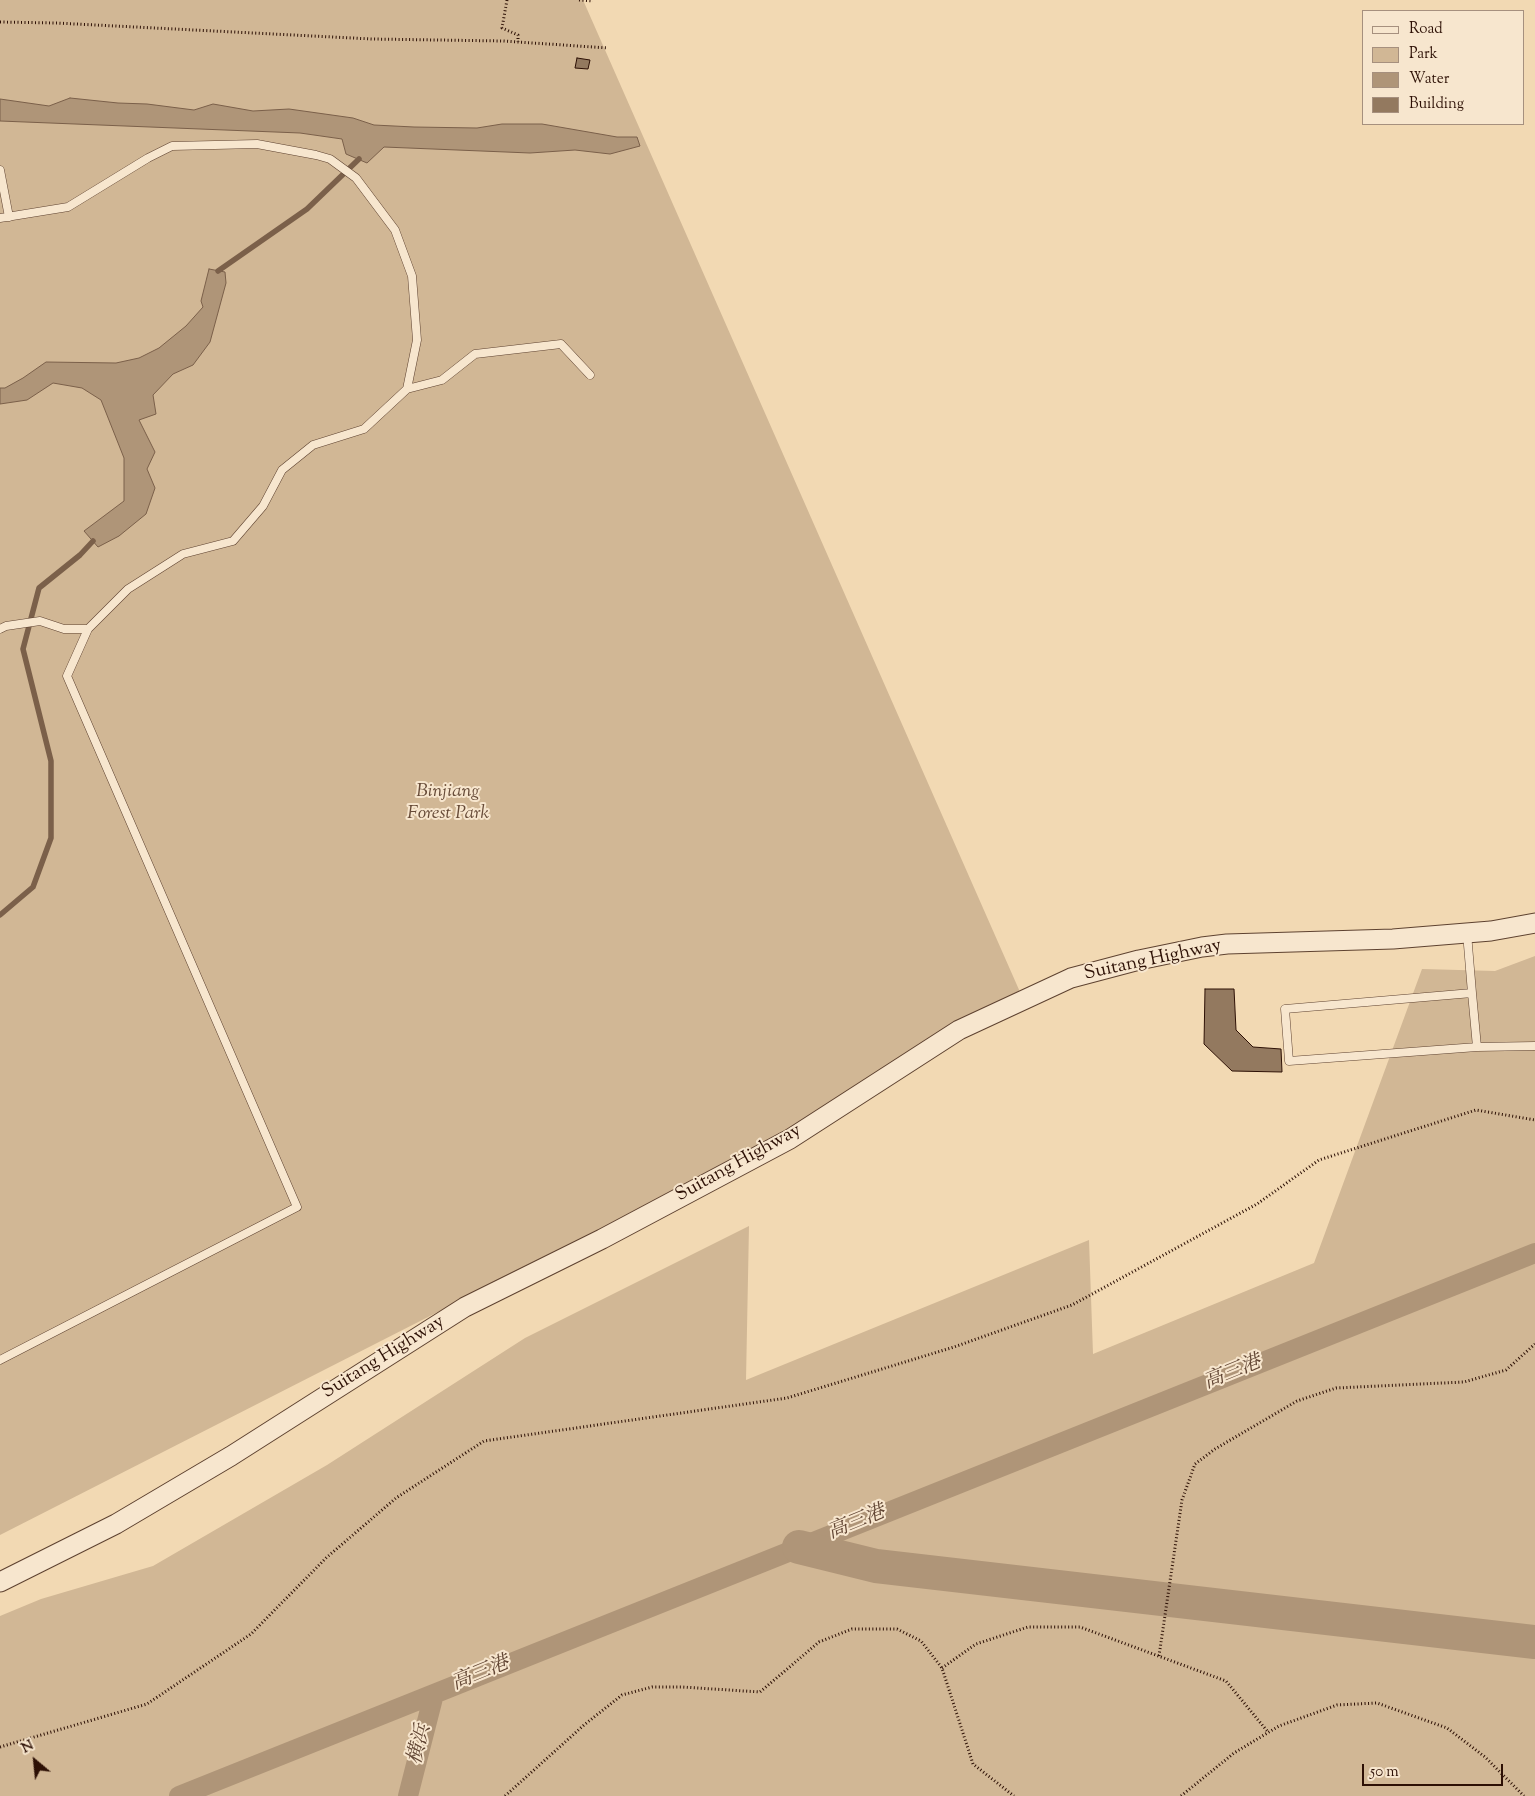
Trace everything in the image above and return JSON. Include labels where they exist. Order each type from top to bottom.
[{"type":"street","name":"Suitang Highway","points":[[0,1582],[132,1515],[230,1456],[465,1307],[602,1239],[790,1139],[959,1030],[1071,978],[1139,960],[1226,944],[1393,939],[1467,934],[1535,923]]},
{"type":"lane","points":[[0,218],[68,207],[148,158],[172,146],[257,144],[330,159],[356,178],[395,230],[412,276],[417,340],[407,390]]},
{"type":"lane","points":[[0,170],[10,217]]},
{"type":"lane","points":[[0,1360],[297,1207],[66,676],[88,629],[128,589],[184,554],[233,541],[263,506],[282,470],[313,445],[364,428],[407,390],[442,380],[475,354],[561,344],[590,375]]},
{"type":"lane","points":[[3,627],[40,621],[64,629],[88,629]]},
{"type":"lane","points":[[1467,934],[1477,1047]]},
{"type":"lane","points":[[1472,993],[1285,1009],[1289,1061],[1477,1047],[1535,1046]]},
{"type":"path","points":[[507,0],[502,28],[518,35],[518,42]]},
{"type":"path","points":[[579,0],[594,1]]},
{"type":"path","points":[[0,22],[56,23],[372,39],[518,42],[608,48]]},
{"type":"path","points":[[0,1747],[147,1704],[252,1634],[326,1558],[396,1498],[484,1440],[787,1398],[954,1346],[1072,1306],[1257,1204],[1319,1160],[1476,1110],[1535,1120]]},
{"type":"path","points":[[1159,1655],[1182,1500],[1194,1464],[1215,1449],[1297,1401],[1336,1388],[1464,1382],[1506,1370],[1535,1344]]},
{"type":"path","points":[[942,1668],[976,1644],[1028,1627],[1080,1627],[1226,1681],[1268,1732]]},
{"type":"path","points":[[505,1796],[584,1725],[622,1695],[652,1686],[760,1692],[818,1642],[852,1629],[897,1629],[921,1641],[942,1668],[974,1764],[1014,1796]]},
{"type":"path","points":[[1181,1796],[1234,1753],[1279,1726],[1337,1705],[1377,1703],[1447,1728],[1486,1756],[1524,1796]]},
{"type":"green space","name":"Binjiang Forest Park","points":[[0,0],[583,0],[1020,992],[860,1097],[0,1535]]},
{"type":"green space","points":[[1535,956],[1535,1796],[0,1796],[0,1616],[41,1599],[153,1566],[327,1465],[525,1338],[749,1226],[746,1380],[1089,1240],[1093,1354],[1314,1263],[1422,969],[1495,971]]},
{"type":"water","points":[[70,98],[194,110],[213,104],[253,111],[289,109],[353,118],[374,125],[477,128],[502,124],[542,124],[617,137],[637,137],[640,146],[610,154],[575,150],[530,153],[384,147],[367,163],[346,154],[342,139],[300,133],[0,121],[0,99],[49,106]]},
{"type":"water","points":[[209,269],[225,272],[226,283],[210,342],[193,365],[173,374],[153,395],[156,414],[139,420],[155,452],[147,469],[155,488],[146,514],[119,536],[98,547],[84,531],[124,501],[124,458],[101,400],[82,388],[53,383],[27,400],[0,404],[0,388],[5,388],[23,378],[46,362],[116,363],[139,358],[159,348],[186,326],[203,307],[201,301]]},
{"type":"building","points":[[577,58],[590,60],[588,69],[575,68]]},
{"type":"building","points":[[1205,989],[1234,989],[1236,1030],[1253,1047],[1281,1049],[1282,1072],[1232,1071],[1204,1044]]},
{"type":"waterway","points":[[218,271],[307,209],[359,159]]},
{"type":"waterway","points":[[0,915],[33,887],[51,838],[51,761],[23,649],[39,588],[80,555],[93,541]]},
{"type":"waterway","name":"高三港","points":[[179,1796],[1535,1253]]},
{"type":"waterway","points":[[799,1547],[876,1566],[1535,1642]]},
{"type":"waterway","name":"横浜","points":[[408,1796],[434,1694]]}]
